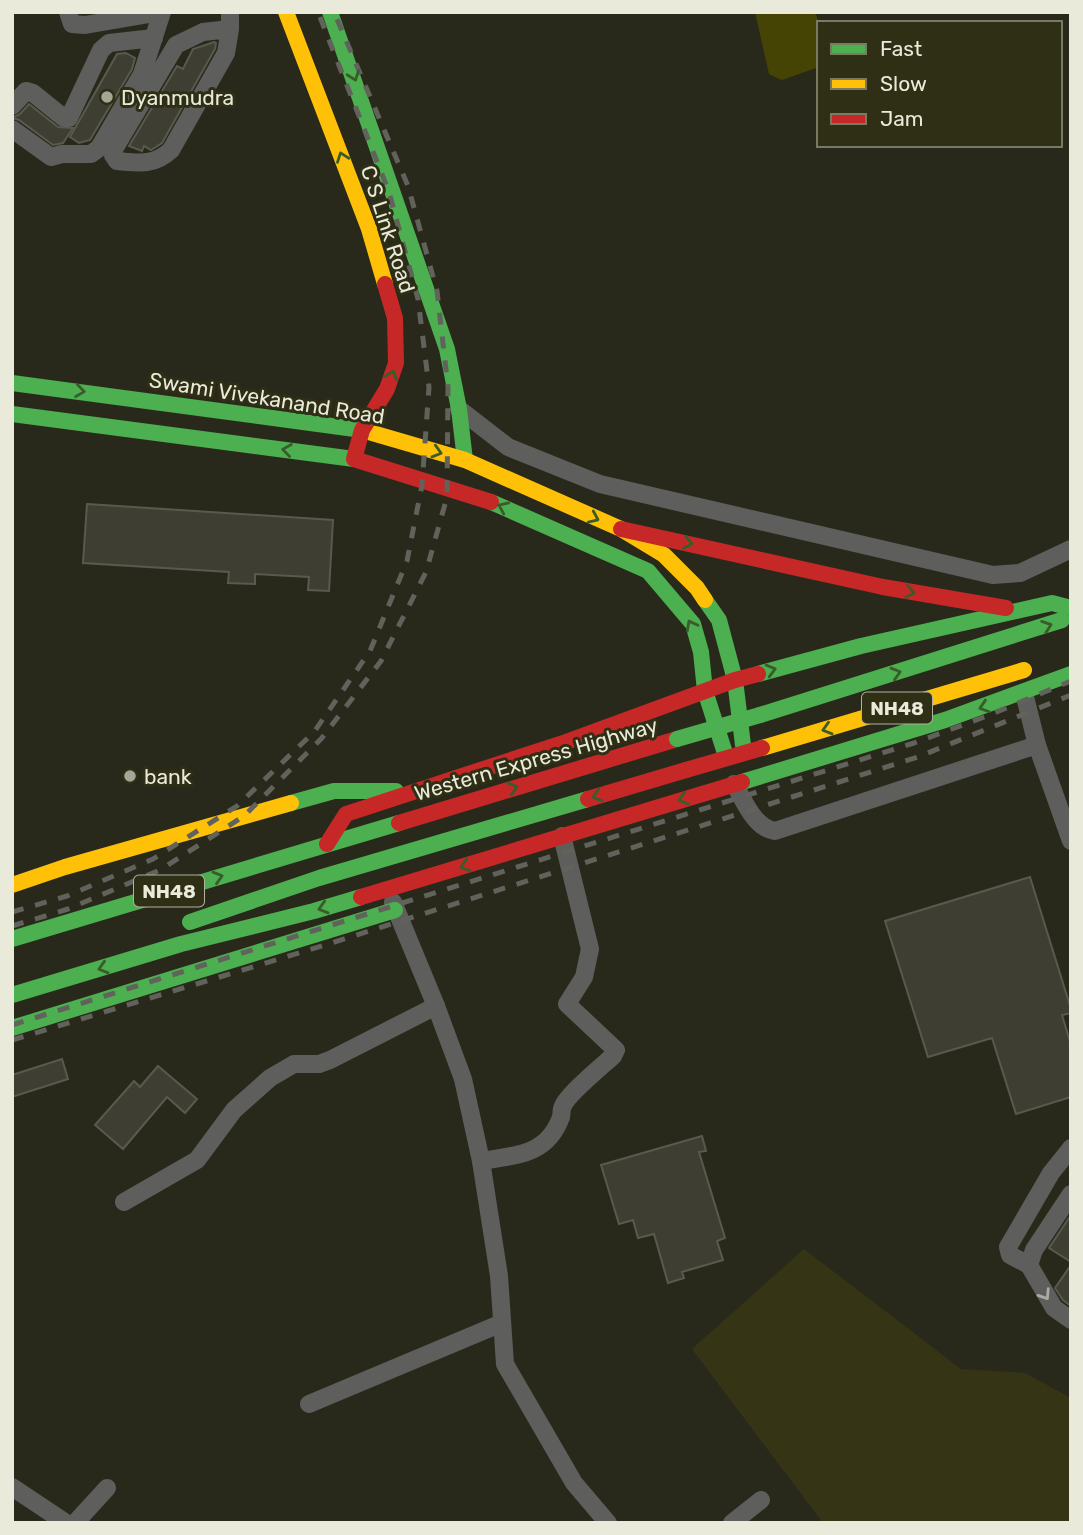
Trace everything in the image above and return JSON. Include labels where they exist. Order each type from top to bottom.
[{"type":"main road","name":"C S Link Road","points":[[286,12],[369,229],[395,318],[408,334],[387,388],[362,430],[354,459]]},
{"type":"main road","name":"C S Link Road","points":[[330,12],[442,332],[459,409],[465,460]]},
{"type":"main road","points":[[408,334],[442,332]]},
{"type":"main road","name":"Swami Vivekanand Road","points":[[12,383],[308,425],[362,430],[465,460],[621,529],[664,555],[697,587],[719,620],[735,680],[741,782]]},
{"type":"main road","points":[[12,414],[354,459],[492,502],[648,571],[693,624],[701,652],[705,691],[741,782]]},
{"type":"main road","points":[[621,529],[883,587],[1024,610]]},
{"type":"main road","points":[[327,844],[346,814],[566,742],[735,680],[861,646],[1052,603],[1071,608]]},
{"type":"main road","name":"Western Express Highway","points":[[12,939],[760,715],[1071,617]]},
{"type":"main road","name":"NH48","points":[[174,926],[351,869],[1045,664]]},
{"type":"main road","points":[[12,995],[181,944],[314,911],[741,782],[1024,693],[1071,674]]},
{"type":"main road","points":[[12,884],[334,791],[415,791]]},
{"type":"main road","points":[[351,869],[388,889]]},
{"type":"main road","points":[[12,1028],[395,910]]},
{"type":"street","points":[[12,129],[51,157],[62,154],[92,154],[99,148],[142,74],[162,12],[85,25],[72,24],[68,12]]},
{"type":"street","points":[[230,21],[226,53],[171,150],[161,159],[147,164],[117,161],[113,151],[176,45],[230,21]]},
{"type":"street","points":[[12,106],[26,90],[64,118],[69,118],[101,51],[109,43],[154,38]]},
{"type":"street","points":[[459,409],[508,447],[600,484],[993,575],[1020,573],[1071,549]]},
{"type":"street","points":[[1024,693],[1037,745],[1071,841]]},
{"type":"street","points":[[741,782],[757,822],[768,830],[775,831],[1037,745]]},
{"type":"street","points":[[481,1161],[537,1149],[549,1139],[561,1116],[563,1105],[616,1050],[566,1004],[584,978],[590,948],[562,836]]},
{"type":"street","points":[[388,889],[463,1079],[481,1161],[499,1276],[505,1364],[574,1483],[608,1523]]},
{"type":"street","points":[[124,1202],[197,1160],[234,1110],[270,1078],[294,1064],[319,1064],[330,1060],[436,1006]]},
{"type":"street","points":[[1071,1148],[1051,1173],[1008,1247],[1010,1255],[1029,1265],[1054,1308],[1071,1320]]},
{"type":"street","points":[[1029,1265],[1034,1250],[1071,1194]]},
{"type":"street","points":[[309,1404],[502,1323]]},
{"type":"street","points":[[12,1487],[66,1523]]},
{"type":"street","points":[[75,1523],[107,1488]]},
{"type":"street","points":[[732,1523],[761,1500]]},
{"type":"shaded area","points":[[755,12],[815,12],[818,21],[817,68],[782,80],[769,74]]},
{"type":"shaded area","points":[[804,1249],[961,1369],[1025,1373],[1071,1398],[1071,1523],[823,1523],[692,1349]]},
{"type":"building","points":[[214,42],[215,49],[162,143],[151,150],[144,146],[142,151],[129,146],[177,66],[183,69],[193,49]]},
{"type":"building","name":"Dyanmudra","points":[[126,53],[135,58],[132,69],[90,140],[79,143],[70,137],[117,54]]},
{"type":"building","points":[[29,104],[58,127],[73,128],[63,143],[53,145],[19,120],[12,118]]},
{"type":"building","points":[[87,504],[333,520],[329,591],[308,590],[309,577],[255,574],[255,584],[228,583],[229,572],[83,563]]},
{"type":"building","points":[[1030,877],[1071,1009],[1071,1013],[1062,1015],[1071,1045],[1071,1097],[1016,1114],[992,1038],[928,1057],[885,921]]},
{"type":"building","points":[[62,1059],[68,1079],[12,1097],[12,1075]]},
{"type":"building","points":[[158,1066],[197,1099],[185,1113],[167,1097],[123,1149],[95,1125],[134,1081],[140,1087]]},
{"type":"building","points":[[702,1136],[706,1151],[699,1152],[725,1238],[717,1241],[723,1260],[682,1272],[684,1278],[668,1283],[654,1234],[638,1238],[633,1220],[619,1224],[601,1165]]},
{"type":"building","points":[[1071,1215],[1071,1262],[1049,1248]]},
{"type":"building","points":[[1071,1265],[1071,1306],[1055,1288]]},
{"type":"railway","points":[[12,912],[67,896],[153,859],[237,806],[314,732],[370,651],[407,561],[422,485],[429,387],[418,299],[389,192],[318,12]]},
{"type":"railway","points":[[12,926],[68,909],[160,870],[244,816],[321,739],[381,661],[426,572],[447,497],[448,387],[437,291],[408,186],[334,12]]},
{"type":"railway","points":[[12,1025],[914,743],[1071,681]]},
{"type":"railway","points":[[12,1040],[325,945],[918,757],[1071,695]]},
{"type":"traffic: fast","points":[[330,12],[447,349],[459,409],[465,460]]},
{"type":"traffic: fast","points":[[12,383],[362,430]]},
{"type":"traffic: fast","points":[[12,414],[354,459]]},
{"type":"traffic: fast","points":[[491,502],[648,571],[693,624],[701,652],[705,691],[724,750]]},
{"type":"traffic: fast","points":[[705,600],[719,620],[735,680],[743,745]]},
{"type":"traffic: fast","points":[[758,674],[861,646],[1052,603],[1071,608]]},
{"type":"traffic: fast","points":[[760,715],[1062,620]]},
{"type":"traffic: fast","points":[[742,782],[945,720],[1071,674]]},
{"type":"traffic: fast","points":[[677,739],[760,715]]},
{"type":"traffic: fast","points":[[291,803],[334,791],[396,791]]},
{"type":"traffic: fast","points":[[190,922],[319,878],[588,799]]},
{"type":"traffic: fast","points":[[12,939],[399,823]]},
{"type":"traffic: fast","points":[[12,995],[181,944],[361,897]]},
{"type":"traffic: fast","points":[[12,1028],[395,910]]},
{"type":"traffic: slow","points":[[286,12],[369,229],[385,284]]},
{"type":"traffic: slow","points":[[362,430],[465,460],[621,529],[664,555],[697,588],[705,600]]},
{"type":"traffic: slow","points":[[762,748],[1024,670]]},
{"type":"traffic: slow","points":[[12,885],[65,867],[291,803]]},
{"type":"traffic: jam","points":[[385,284],[395,318],[396,363],[387,389],[362,430],[354,459],[491,502]]},
{"type":"traffic: jam","points":[[621,529],[883,587],[1006,608]]},
{"type":"traffic: jam","points":[[327,844],[346,814],[566,742],[758,674]]},
{"type":"traffic: jam","points":[[399,823],[677,739]]},
{"type":"traffic: jam","points":[[686,770],[762,748]]},
{"type":"traffic: jam","points":[[588,799],[686,770]]},
{"type":"traffic: jam","points":[[361,897],[742,782]]},
{"type":"place","name":"Dyanmudra","points":[[107,97]]},
{"type":"place","name":"bank","points":[[130,776]]}]
